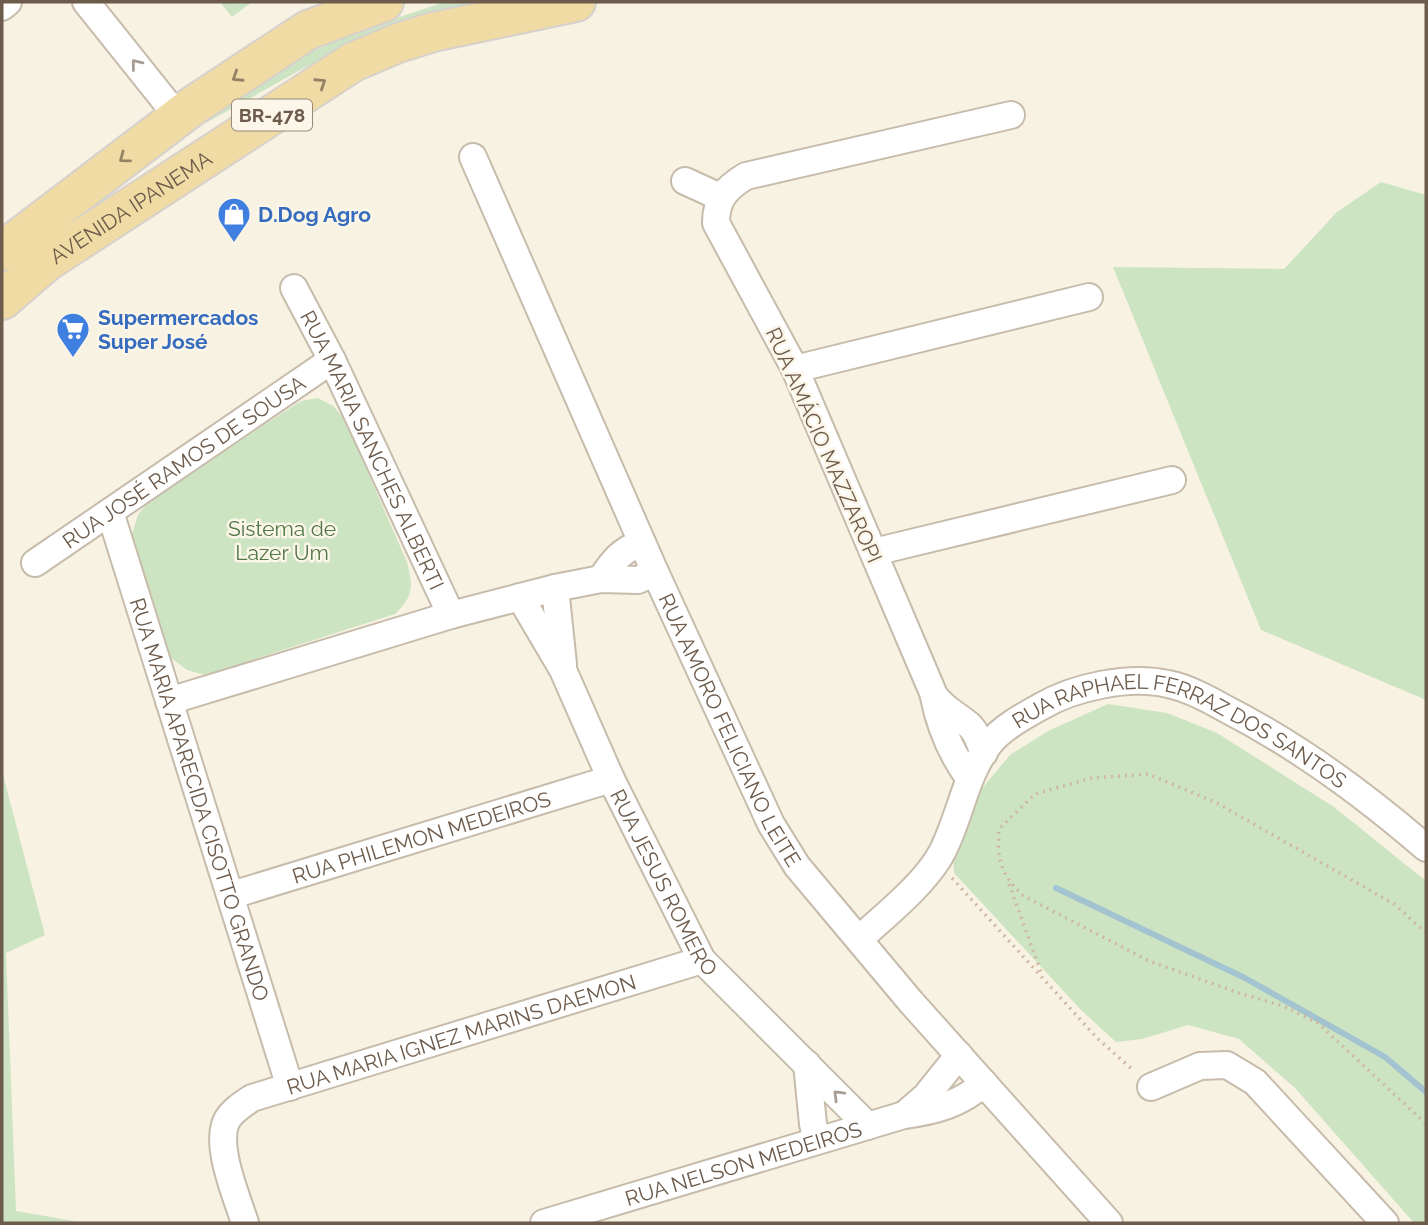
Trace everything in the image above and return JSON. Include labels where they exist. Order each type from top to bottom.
[{"type":"main road","name":"AVENIDA IPANEMA","points":[[2,300],[46,262],[353,62],[433,32],[576,2]]},
{"type":"main road","name":"AVENIDA IPANEMA","points":[[2,251],[178,117],[308,30],[368,4]]},
{"type":"main road","points":[[46,262],[63,238],[167,155],[173,143],[178,117]]},
{"type":"street","points":[[2,7],[8,2]]},
{"type":"street","points":[[86,2],[178,117]]},
{"type":"street","points":[[685,181],[720,197],[731,185],[746,176],[1011,115]]},
{"type":"street","name":"RUA AMORO FELICIANO LEITE","points":[[473,157],[642,543],[771,824],[797,866],[1107,1222]]},
{"type":"street","name":"RUA AMÁCIO MAZZAROPI","points":[[720,197],[716,223],[795,369],[934,695],[940,723],[958,763],[969,778]]},
{"type":"street","name":"RUA MARIA SANCHES ALBERTI","points":[[294,288],[332,360],[451,615]]},
{"type":"street","points":[[795,369],[1089,298]]},
{"type":"street","name":"RUA JOSÉ RAMOS DE SOUSA","points":[[36,563],[332,360]]},
{"type":"street","points":[[874,552],[1171,480]]},
{"type":"street","name":"RUA MARIA APARECIDA CISOTTO GRANDO","points":[[110,512],[290,1087]]},
{"type":"street","points":[[601,579],[614,559],[626,549],[642,543]]},
{"type":"street","points":[[169,701],[451,615],[555,588],[601,579],[638,580],[655,572]]},
{"type":"street","name":"RUA JESUS ROMERO","points":[[555,588],[563,670]]},
{"type":"street","name":"RUA JESUS ROMERO","points":[[520,597],[563,670],[611,779],[702,960],[868,1126]]},
{"type":"street","name":"RUA RAPHAEL FERRAZ DOS SANTOS","points":[[859,939],[937,862],[946,845],[980,743],[990,743],[1014,722],[1056,697],[1092,686],[1128,681],[1167,683],[1201,696],[1256,724],[1384,813],[1426,848]]},
{"type":"street","name":"RUA AMÁCIO MAZZAROPI","points":[[934,695],[940,704],[969,725],[980,743]]},
{"type":"street","name":"RUA PHILEMON MEDEIROS","points":[[232,895],[611,779]]},
{"type":"street","name":"RUA MARIA IGNEZ MARINS DAEMON","points":[[245,1223],[222,1136],[228,1119],[252,1098],[702,960]]},
{"type":"street","name":"RUA NELSON MEDEIROS","points":[[904,1115],[926,1096],[959,1055]]},
{"type":"street","points":[[807,1064],[817,1140]]},
{"type":"street","points":[[1151,1087],[1200,1066],[1227,1065],[1255,1082],[1385,1223]]},
{"type":"street","name":"RUA NELSON MEDEIROS","points":[[544,1223],[904,1115],[931,1112],[971,1095],[984,1083]]},
{"type":"path","points":[[1044,979],[998,856],[999,829],[1035,794],[1092,778],[1148,774],[1217,803],[1394,904],[1426,933]]},
{"type":"path","points":[[937,862],[1097,1038],[1151,1087]]},
{"type":"path","points":[[1009,882],[1021,895],[1149,961],[1283,1006],[1318,1023],[1426,1124]]},
{"type":"green space","points":[[220,2],[252,2],[232,17]]},
{"type":"green space","points":[[445,2],[503,2],[374,38],[302,69],[206,123],[206,116],[302,56],[363,29]]},
{"type":"green space","points":[[1381,182],[1426,195],[1426,700],[1261,630],[1113,267],[1284,269],[1337,212]]},
{"type":"green space","name":"Sistema de Lazer Um","points":[[318,398],[333,406],[344,418],[407,562],[411,584],[409,596],[395,614],[205,675],[187,670],[171,658],[132,534],[138,515],[149,500],[301,401]]},
{"type":"green space","points":[[1108,704],[1167,713],[1217,733],[1334,807],[1426,881],[1426,1223],[1414,1223],[1295,1088],[1239,1039],[1188,1025],[1142,1039],[1116,1042],[1083,1012],[954,873],[953,855],[973,799],[1010,755],[1048,731]]},
{"type":"green space","points":[[2,771],[45,935],[6,953],[16,1211],[86,1223],[2,1223]]},
{"type":"waterway","points":[[1056,888],[1245,978],[1385,1057],[1426,1092]]},
{"type":"place","name":"D.Dog Agro","points":[[234,244]]},
{"type":"place","name":"Supermercados Super José","points":[[73,359]]}]
